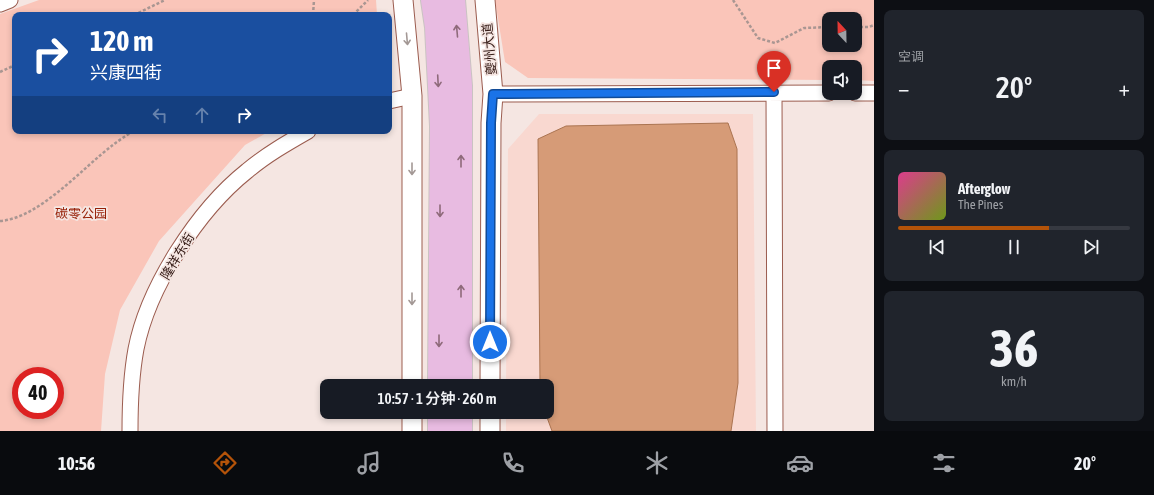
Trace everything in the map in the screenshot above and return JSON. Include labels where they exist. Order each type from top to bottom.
[{"type":"main road","points":[[432,0],[436,26],[441,126],[439,379]]},
{"type":"main road","points":[[454,0],[461,86],[461,379]]},
{"type":"main road","points":[[439,419],[439,431]]},
{"type":"main road","points":[[461,419],[461,431]]},
{"type":"street","points":[[0,4],[10,0]]},
{"type":"street","points":[[403,0],[412,96],[412,379]]},
{"type":"street","name":"夔州大道","points":[[485,0],[493,94],[491,123],[490,379]]},
{"type":"street","points":[[774,92],[775,431]]},
{"type":"street","points":[[493,94],[822,93]]},
{"type":"street","points":[[862,93],[874,93]]},
{"type":"street","points":[[392,101],[412,96]]},
{"type":"street","name":"隆祥东街","points":[[130,431],[130,402],[136,348],[147,314],[175,256],[196,225],[223,194],[242,176],[277,148],[303,134]]},
{"type":"street","points":[[412,419],[412,431]]},
{"type":"street","points":[[490,419],[490,431]]},
{"type":"path","points":[[140,12],[165,0]]},
{"type":"path","points":[[313,12],[314,0]]},
{"type":"path","points":[[356,12],[368,0]]},
{"type":"path","points":[[733,0],[758,38],[775,43],[804,28],[822,27]]},
{"type":"path","points":[[862,27],[874,25]]},
{"type":"path","points":[[0,72],[12,66]]},
{"type":"path","points":[[0,221],[26,213],[55,195],[112,145],[128,134]]},
{"type":"shaded area","points":[[539,114],[753,114],[756,431],[506,431],[506,419],[554,419],[554,379],[506,379],[508,149]]},
{"type":"green space","name":"碳零公园","points":[[39,0],[376,0],[377,12],[12,12],[12,134],[265,134],[245,145],[159,241],[120,310],[105,374],[101,431],[0,431],[0,14]]},
{"type":"green space","points":[[495,0],[874,0],[874,81],[862,80],[862,60],[822,60],[822,80],[528,78],[505,62]]},
{"type":"building","points":[[728,123],[737,149],[738,383],[731,431],[552,431],[548,419],[554,419],[554,379],[540,379],[538,139],[566,126]]},
{"type":"route","points":[[490,342],[491,123],[493,94],[774,92]]}]
